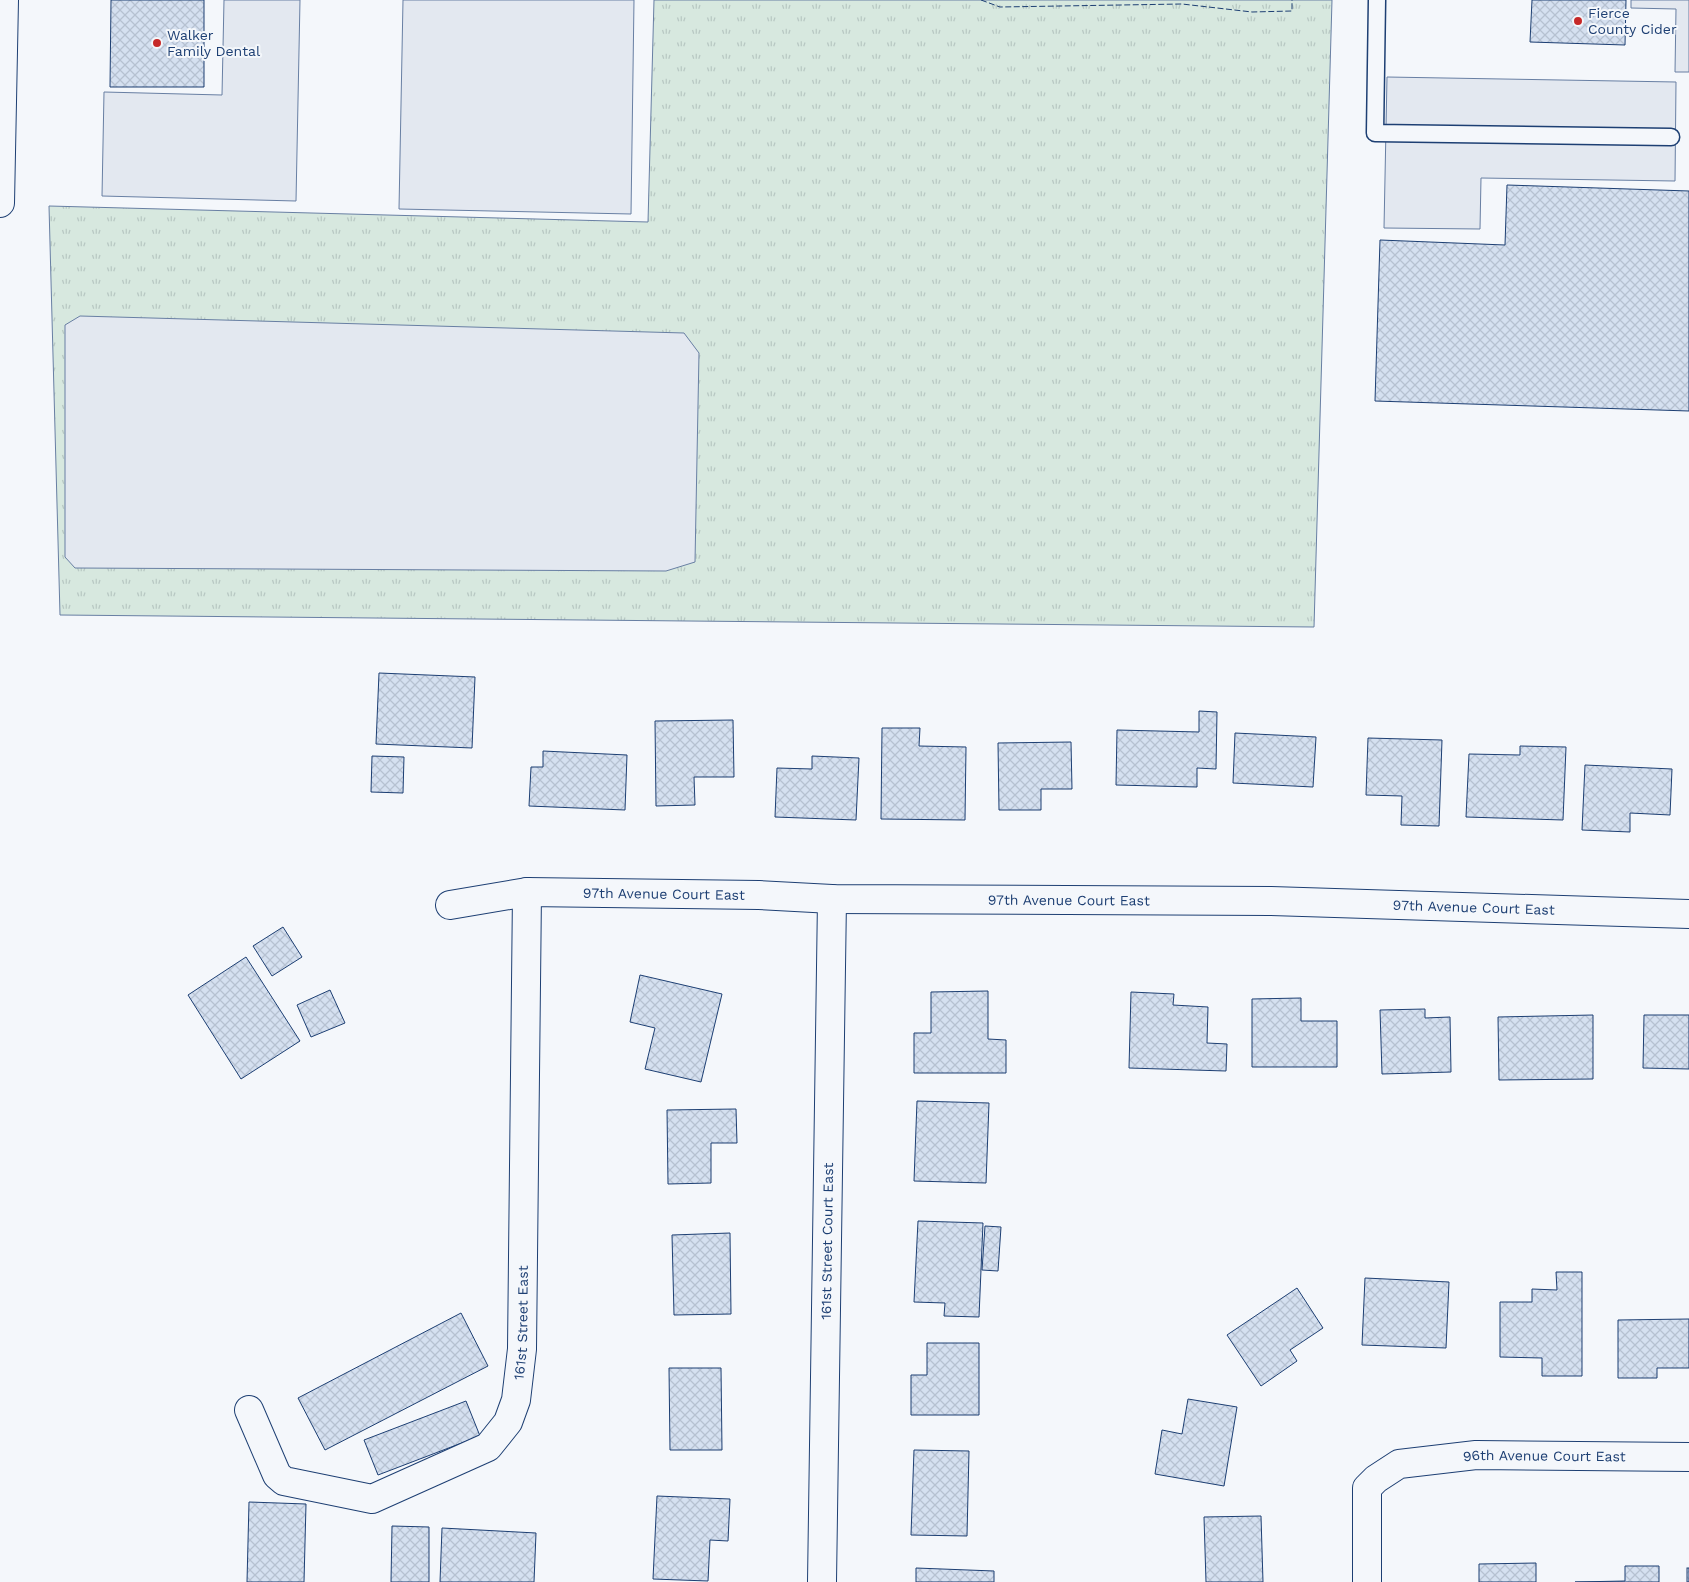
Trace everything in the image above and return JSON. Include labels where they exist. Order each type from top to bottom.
[{"type":"street","points":[[0,203],[4,0]]},
{"type":"street","name":"97th Avenue Court East","points":[[450,905],[527,892],[759,894],[832,899],[1271,901],[1689,914]]},
{"type":"street","name":"161st Street East","points":[[249,1410],[277,1475],[284,1481],[372,1499],[488,1447],[508,1422],[516,1400],[522,1349],[527,892]]},
{"type":"street","name":"161st Street Court East","points":[[822,1582],[832,899]]},
{"type":"street","name":"96th Avenue Court East","points":[[1367,1582],[1367,1488],[1376,1479],[1399,1464],[1476,1455],[1689,1457]]},
{"type":"lane","points":[[1377,0],[1374,133],[1671,137]]},
{"type":"green space","points":[[654,0],[1332,0],[1314,627],[60,615],[49,206],[648,222]]},
{"type":"shaded area","points":[[224,0],[300,0],[296,201],[102,196],[104,92],[222,95]]},
{"type":"shaded area","points":[[403,0],[634,0],[631,214],[399,209]]},
{"type":"shaded area","points":[[1631,0],[1689,0],[1689,72],[1675,72],[1676,9],[1631,8]]},
{"type":"shaded area","points":[[1387,77],[1676,82],[1675,181],[1481,178],[1480,229],[1384,228]]},
{"type":"shaded area","points":[[80,316],[684,333],[699,353],[695,562],[666,571],[75,568],[65,557],[65,325]]},
{"type":"building","name":"Walker Family Dental","points":[[111,0],[204,0],[204,87],[110,87]]},
{"type":"building","name":"Fierce County Cider","points":[[1532,0],[1626,0],[1625,45],[1530,42]]},
{"type":"building","points":[[1507,185],[1689,191],[1689,411],[1375,401],[1380,240],[1505,245]]},
{"type":"building","points":[[379,673],[475,677],[472,748],[376,744]]},
{"type":"building","points":[[1199,711],[1217,712],[1216,769],[1197,768],[1197,787],[1116,785],[1117,730],[1199,732]]},
{"type":"building","points":[[733,720],[734,777],[694,777],[695,805],[656,806],[655,721]]},
{"type":"building","points":[[882,728],[920,728],[919,746],[966,747],[965,820],[881,819]]},
{"type":"building","points":[[1235,733],[1316,737],[1313,787],[1233,783]]},
{"type":"building","points":[[1368,738],[1442,740],[1439,826],[1401,825],[1402,796],[1366,795]]},
{"type":"building","points":[[1071,742],[1072,789],[1041,789],[1041,810],[999,810],[998,743]]},
{"type":"building","points":[[1520,746],[1566,747],[1563,820],[1466,817],[1469,754],[1520,755]]},
{"type":"building","points":[[543,751],[627,755],[625,810],[529,806],[531,767],[543,767]]},
{"type":"building","points":[[372,756],[404,757],[403,793],[371,792]]},
{"type":"building","points":[[812,756],[859,758],[856,820],[775,817],[777,768],[812,769]]},
{"type":"building","points":[[1585,765],[1672,769],[1670,815],[1630,813],[1630,832],[1582,830]]},
{"type":"building","points":[[283,927],[302,957],[272,976],[253,946]]},
{"type":"building","points":[[246,957],[300,1041],[241,1079],[188,995]]},
{"type":"building","points":[[640,975],[722,994],[701,1082],[645,1069],[655,1028],[630,1022]]},
{"type":"building","points":[[330,990],[345,1023],[311,1037],[297,1005]]},
{"type":"building","points":[[988,991],[988,1039],[1006,1040],[1006,1073],[914,1073],[914,1033],[931,1033],[931,992]]},
{"type":"building","points":[[1131,992],[1174,994],[1173,1005],[1208,1007],[1207,1043],[1227,1044],[1226,1071],[1129,1068]]},
{"type":"building","points":[[1301,998],[1301,1021],[1337,1021],[1337,1067],[1252,1067],[1252,999]]},
{"type":"building","points":[[1425,1009],[1425,1018],[1450,1017],[1451,1072],[1382,1074],[1380,1010]]},
{"type":"building","points":[[1593,1015],[1593,1079],[1499,1080],[1498,1017]]},
{"type":"building","points":[[1644,1015],[1689,1015],[1689,1069],[1643,1068]]},
{"type":"building","points":[[917,1101],[989,1103],[986,1183],[914,1181]]},
{"type":"building","points":[[736,1109],[737,1143],[711,1143],[711,1183],[668,1184],[667,1110]]},
{"type":"building","points":[[918,1221],[983,1223],[979,1317],[944,1316],[945,1303],[914,1302]]},
{"type":"building","points":[[985,1226],[1001,1227],[998,1271],[982,1270]]},
{"type":"building","points":[[730,1233],[731,1314],[674,1315],[672,1235]]},
{"type":"building","points":[[1556,1272],[1582,1272],[1582,1376],[1542,1376],[1542,1358],[1500,1357],[1500,1302],[1532,1302],[1532,1289],[1557,1290]]},
{"type":"building","points":[[1365,1278],[1449,1282],[1446,1348],[1362,1345]]},
{"type":"building","points":[[1297,1288],[1323,1328],[1290,1350],[1297,1361],[1261,1386],[1227,1335]]},
{"type":"building","points":[[461,1313],[488,1366],[325,1450],[298,1398]]},
{"type":"building","points":[[1689,1319],[1689,1368],[1657,1368],[1657,1378],[1618,1378],[1618,1320]]},
{"type":"building","points":[[927,1343],[979,1343],[979,1415],[911,1415],[911,1375],[927,1375]]},
{"type":"building","points":[[669,1368],[721,1368],[722,1450],[670,1450]]},
{"type":"building","points":[[1188,1399],[1237,1407],[1224,1486],[1155,1474],[1162,1430],[1182,1434]]},
{"type":"building","points":[[466,1401],[480,1436],[378,1475],[364,1440]]},
{"type":"building","points":[[914,1450],[969,1451],[967,1536],[911,1535]]},
{"type":"building","points":[[657,1496],[730,1499],[728,1541],[710,1540],[708,1581],[653,1579]]},
{"type":"building","points":[[249,1502],[306,1504],[304,1582],[247,1582]]},
{"type":"building","points":[[1261,1516],[1263,1582],[1206,1582],[1204,1517]]},
{"type":"building","points":[[392,1526],[429,1527],[429,1582],[391,1582]]},
{"type":"building","points":[[442,1528],[536,1533],[534,1582],[440,1582]]},
{"type":"building","points":[[1536,1563],[1536,1582],[1479,1582],[1479,1564]]},
{"type":"building","points":[[1625,1566],[1659,1566],[1659,1582],[1575,1582],[1625,1581]]},
{"type":"building","points":[[916,1568],[994,1571],[994,1582],[916,1582]]},
{"type":"building","points":[[1687,1568],[1689,1568],[1689,1582],[1687,1582]]},
{"type":"fence","points":[[981,0],[1000,7],[1182,4],[1252,12],[1292,11],[1292,0]]},
{"type":"place","name":"Fierce County Cider","points":[[1578,21]]},
{"type":"place","name":"Walker Family Dental","points":[[157,43]]}]
